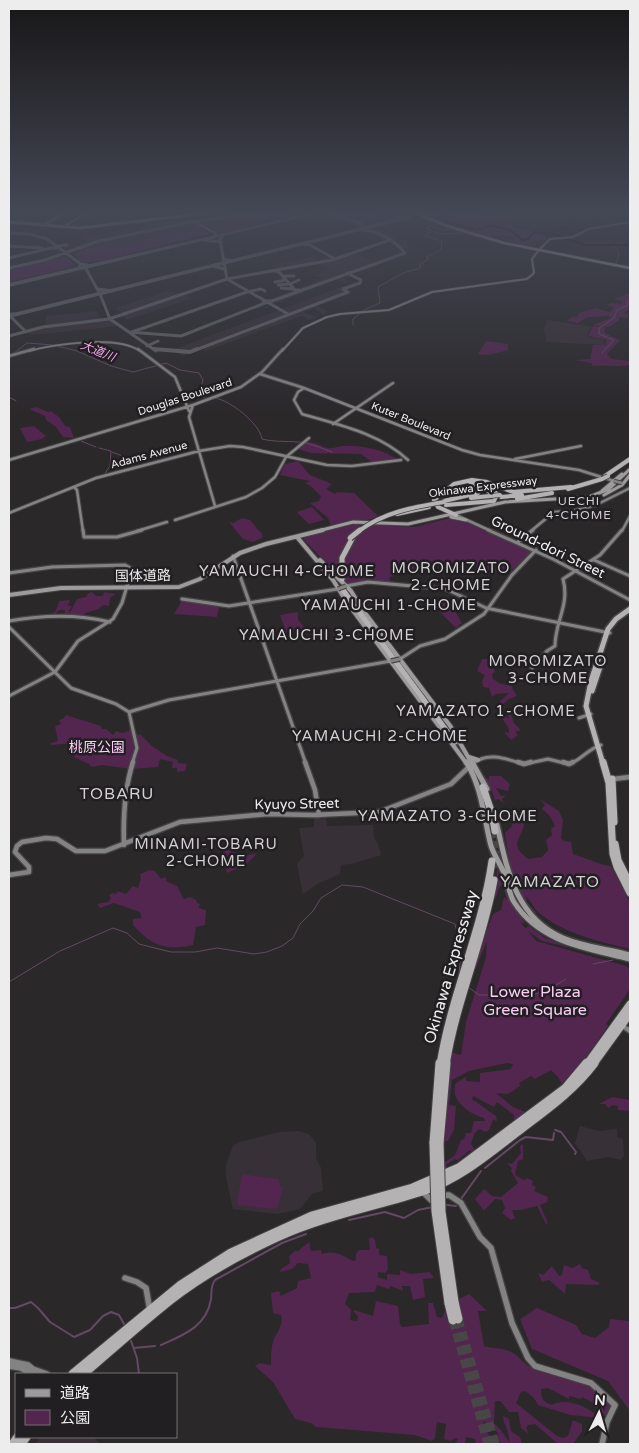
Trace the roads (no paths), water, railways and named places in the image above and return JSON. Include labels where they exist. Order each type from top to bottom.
[{"type":"highway","name":"Okinawa Expressway","points":[[496,497],[520,498],[578,486],[603,477],[630,460]]},
{"type":"highway","name":"Okinawa Expressway","points":[[340,578],[341,560],[351,539],[365,526],[377,519],[416,507],[571,487],[603,477]]},
{"type":"highway","points":[[450,515],[435,505],[434,500],[441,493],[458,484],[472,480],[482,480],[507,490],[520,492],[571,487]]},
{"type":"highway","points":[[445,503],[486,503],[496,499],[496,492],[487,485],[473,481],[458,484]]},
{"type":"highway","points":[[450,515],[440,507],[437,501],[458,484],[474,483],[496,497]]},
{"type":"highway","points":[[397,514],[445,503],[479,491],[478,487],[474,485],[458,484]]},
{"type":"highway","name":"Okinawa Expressway","points":[[351,539],[374,523],[397,514],[445,503]]},
{"type":"highway","points":[[343,589],[456,742]]},
{"type":"highway","points":[[630,611],[617,618],[609,632],[587,697],[589,715],[595,737],[600,745],[600,753],[610,779],[612,854],[630,893]]},
{"type":"highway","points":[[589,715],[610,779],[618,860],[630,884]]},
{"type":"highway","points":[[481,787],[493,831]]},
{"type":"highway","name":"Okinawa Expressway","points":[[456,1319],[436,1211],[436,1143],[450,1040],[460,1000],[486,919],[494,864]]},
{"type":"highway","points":[[421,1188],[459,1168],[562,1091],[587,1064],[630,1004]]},
{"type":"highway","points":[[83,1370],[203,1270],[271,1233],[325,1212],[446,1180],[477,1162],[560,1100],[592,1066],[630,1014]]},
{"type":"main road","points":[[584,498],[603,490],[613,481],[630,471]]},
{"type":"main road","points":[[450,515],[506,503],[574,501],[610,493],[622,484],[630,471]]},
{"type":"main road","points":[[601,495],[616,486],[630,471]]},
{"type":"main road","points":[[450,515],[505,502],[584,498],[609,489],[630,471]]},
{"type":"main road","points":[[450,515],[465,519]]},
{"type":"main road","name":"国体道路","points":[[9,596],[60,589],[169,590],[188,586],[202,580],[234,557],[251,548],[354,523],[406,526],[450,515]]},
{"type":"main road","points":[[298,536],[400,659],[452,727],[469,757],[483,808],[490,845],[505,875],[513,900],[523,914],[542,931],[558,940],[630,959]]},
{"type":"main road","points":[[298,536],[343,589],[391,661],[484,781],[512,886],[517,899],[526,912],[541,926],[561,937],[630,954]]},
{"type":"main road","points":[[469,757],[478,760]]},
{"type":"street","name":"Douglas Boulevard","points":[[9,460],[229,393],[253,380],[300,330],[314,322],[340,314],[389,310],[432,292],[527,279]]},
{"type":"street","points":[[9,356],[70,342],[132,346],[138,348],[172,374],[179,384],[186,406],[190,411]]},
{"type":"street","name":"Kuter Boulevard","points":[[260,374],[356,408],[462,450],[560,467],[603,477]]},
{"type":"street","points":[[253,380],[260,377],[271,377]]},
{"type":"street","points":[[333,424],[392,383]]},
{"type":"street","points":[[304,388],[298,392],[294,400],[302,414],[389,445],[408,460]]},
{"type":"street","points":[[185,400],[192,403],[200,402]]},
{"type":"street","points":[[193,405],[189,417],[216,506]]},
{"type":"street","points":[[174,520],[246,496],[262,488],[275,477],[286,457],[309,438]]},
{"type":"street","points":[[230,446],[243,446],[286,457],[339,466],[401,460]]},
{"type":"street","name":"Adams Avenue","points":[[9,513],[96,478],[199,451],[230,446]]},
{"type":"street","points":[[511,460],[581,446]]},
{"type":"street","points":[[603,477],[630,487]]},
{"type":"street","points":[[74,487],[77,490],[84,537],[117,537],[167,522]]},
{"type":"street","points":[[518,542],[554,512],[573,511],[596,505],[630,487]]},
{"type":"street","points":[[465,512],[462,515],[465,519]]},
{"type":"street","name":"Ground-dori Street","points":[[450,515],[465,519],[536,550],[577,570],[630,600]]},
{"type":"street","points":[[532,668],[547,651],[555,646],[554,638],[566,600],[563,580],[594,560],[622,532],[630,516]]},
{"type":"street","points":[[129,712],[169,700],[400,659],[422,645],[445,639],[484,614],[512,575],[536,550]]},
{"type":"street","points":[[234,557],[317,797],[319,815]]},
{"type":"street","points":[[594,560],[630,576]]},
{"type":"street","points":[[9,573],[28,569],[72,565],[126,565],[132,569],[119,610],[110,622],[78,641],[55,672],[9,696]]},
{"type":"street","points":[[182,599],[221,606],[343,589],[368,582],[441,588],[489,608],[609,632]]},
{"type":"street","points":[[9,621],[52,617],[96,619],[110,622]]},
{"type":"street","points":[[9,627],[74,690],[100,697],[129,712],[137,748],[127,781],[124,845]]},
{"type":"street","points":[[579,718],[589,715]]},
{"type":"street","points":[[478,760],[490,756],[524,764],[548,759],[569,764],[576,761],[589,749],[595,737]]},
{"type":"street","points":[[589,749],[600,745]]},
{"type":"street","points":[[589,749],[596,748],[600,753]]},
{"type":"street","name":"Kyuyo Street","points":[[9,875],[29,872],[29,867],[15,852],[17,846],[24,841],[54,838],[73,850],[85,852],[105,851],[180,822],[268,814],[373,813],[395,807],[450,784],[478,760]]},
{"type":"street","points":[[610,779],[630,777]]},
{"type":"street","points":[[622,1025],[630,1031]]},
{"type":"street","points":[[421,1188],[431,1200],[446,1195],[458,1200],[463,1205],[481,1238],[491,1249],[508,1313],[528,1359],[535,1366],[591,1382],[604,1392],[615,1405],[607,1422],[602,1444]]},
{"type":"street","points":[[125,1278],[138,1282],[146,1288],[150,1313]]},
{"type":"street","points":[[9,1361],[22,1363],[30,1372]]},
{"type":"street","points":[[9,1366],[30,1372]]},
{"type":"street","points":[[70,1373],[83,1370]]},
{"type":"waterway","points":[[353,325],[353,319],[364,310],[380,303],[378,287],[393,279]]},
{"type":"waterway","points":[[602,353],[614,340],[599,334],[599,328],[614,318],[617,310],[628,305],[627,301],[630,299]]},
{"type":"waterway","name":"大道川","points":[[14,353],[27,343],[53,345]]},
{"type":"waterway","name":"大道川","points":[[57,346],[77,351],[111,366],[133,372],[166,363],[180,370],[199,373],[203,380],[199,393],[206,399]]},
{"type":"waterway","points":[[9,397],[16,401]]},
{"type":"waterway","name":"大道川","points":[[215,398],[236,408],[250,420],[260,433],[262,439],[302,443],[332,452]]},
{"type":"waterway","points":[[81,441],[96,447]]},
{"type":"waterway","points":[[99,448],[111,451],[110,466],[105,473]]},
{"type":"waterway","points":[[112,452],[125,457]]},
{"type":"waterway","points":[[9,982],[60,951],[113,928],[127,933],[139,944],[171,952],[195,952],[217,948],[254,954],[267,952],[282,946],[293,938],[300,924],[313,911],[321,898],[342,885],[363,887],[455,924],[461,949],[459,976]]},
{"type":"waterway","points":[[593,964],[613,960]]},
{"type":"waterway","points":[[468,987],[479,995],[531,995],[546,991],[566,979]]},
{"type":"waterway","points":[[555,1130],[561,1132],[576,1152],[575,1154]]},
{"type":"waterway","points":[[485,1168],[520,1140],[526,1137],[553,1140],[554,1133]]},
{"type":"waterway","points":[[461,1199],[481,1171]]},
{"type":"waterway","points":[[447,1205],[456,1206]]},
{"type":"waterway","points":[[349,1220],[385,1212],[404,1218],[418,1210],[433,1207]]},
{"type":"waterway","points":[[161,1345],[186,1333],[205,1316],[209,1308],[213,1282],[215,1280],[282,1243],[306,1234]]},
{"type":"waterway","points":[[9,1308],[15,1308],[31,1302],[50,1322],[74,1337],[90,1330],[103,1316],[111,1312],[119,1315],[124,1324]]},
{"type":"waterway","points":[[131,1341],[137,1358],[139,1373]]},
{"type":"waterway","points":[[134,1348],[155,1346]]},
{"type":"tunnel","points":[[455,742],[468,763]]},
{"type":"tunnel","points":[[495,831],[496,868]]},
{"type":"tunnel","points":[[458,1319],[495,1444]]},
{"type":"tunnel","points":[[453,1320],[488,1444]]},
{"type":"district","name":"UECHI 4-CHOME","points":[[579,508]]},
{"type":"district","name":"YAMAUCHI 4-CHOME","points":[[287,571]]},
{"type":"district","name":"MOROMIZATO 2-CHOME","points":[[451,576]]},
{"type":"district","name":"YAMAUCHI 1-CHOME","points":[[389,605]]},
{"type":"district","name":"YAMAUCHI 3-CHOME","points":[[327,635]]},
{"type":"district","name":"MOROMIZATO 3-CHOME","points":[[548,670]]},
{"type":"district","name":"YAMAZATO 1-CHOME","points":[[486,711]]},
{"type":"district","name":"YAMAUCHI 2-CHOME","points":[[380,736]]},
{"type":"district","name":"TOBARU","points":[[117,794]]},
{"type":"district","name":"YAMAZATO 3-CHOME","points":[[448,816]]},
{"type":"district","name":"MINAMI-TOBARU 2-CHOME","points":[[206,852]]},
{"type":"district","name":"YAMAZATO","points":[[550,882]]},
{"type":"park label","name":"桃原公園","points":[[97,747]]},
{"type":"park label","name":"Lower Plaza Green Square","points":[[535,1001]]}]
